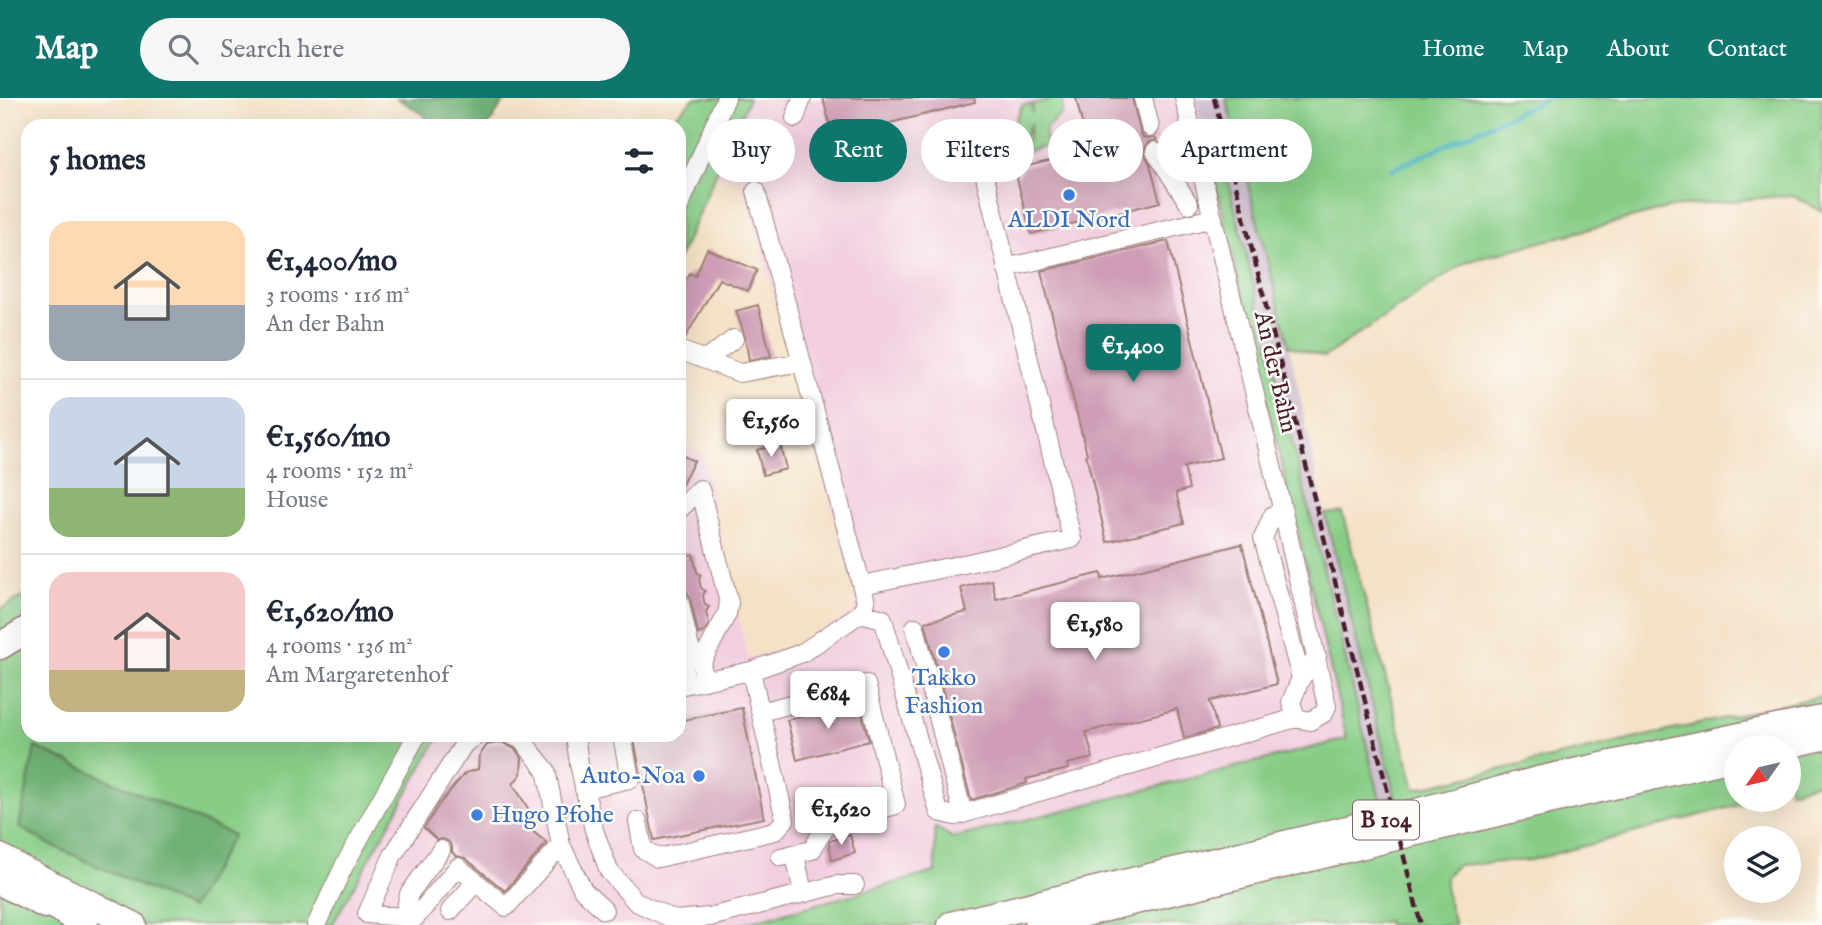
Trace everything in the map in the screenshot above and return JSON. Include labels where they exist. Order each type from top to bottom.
[{"type":"highway","points":[[0,646],[21,633]]},
{"type":"highway","name":"B 104","points":[[951,925],[1383,821],[1538,780],[1822,719]]},
{"type":"highway","points":[[1801,742],[1822,737]]},
{"type":"highway","name":"B 104","points":[[1037,925],[1724,760]]},
{"type":"highway","points":[[4,866],[84,925]]},
{"type":"highway","points":[[4,866],[134,925]]},
{"type":"street","points":[[686,190],[726,98]]},
{"type":"street","points":[[795,117],[802,98]]},
{"type":"street","points":[[1143,98],[1150,127]]},
{"type":"street","name":"An der Bahn","points":[[1184,98],[1327,706],[1324,713],[1310,722],[1296,718]]},
{"type":"street","points":[[1155,151],[1189,204]]},
{"type":"street","points":[[862,585],[1072,539],[986,182]]},
{"type":"street","points":[[693,678],[751,671],[802,653],[861,613],[866,602],[756,191]]},
{"type":"street","points":[[1006,268],[1213,218]]},
{"type":"street","points":[[705,360],[734,339]]},
{"type":"street","points":[[686,353],[740,373],[802,362]]},
{"type":"street","points":[[686,503],[700,489],[729,603],[727,614],[693,678]]},
{"type":"street","points":[[1283,512],[1273,514],[1263,538],[1301,678]]},
{"type":"street","points":[[861,613],[883,619],[939,812],[955,816],[1296,718],[1290,702],[1301,678],[1317,657]]},
{"type":"street","points":[[915,628],[963,814]]},
{"type":"street","points":[[686,631],[693,678]]},
{"type":"street","points":[[638,821],[643,849],[658,858],[775,831],[785,820],[751,671]]},
{"type":"street","points":[[761,712],[866,684],[896,805],[830,823],[812,850],[788,856],[803,893]]},
{"type":"street","points":[[906,699],[932,693]]},
{"type":"street","points":[[316,925],[344,866],[413,742]]},
{"type":"street","points":[[467,742],[393,855],[367,914],[415,918],[458,867],[506,907],[561,845]]},
{"type":"street","points":[[524,742],[546,770],[561,845],[583,890],[604,910]]},
{"type":"street","points":[[576,742],[594,830],[609,871],[636,902],[675,920],[710,917],[837,885],[855,885]]},
{"type":"street","points":[[584,789],[630,779],[623,742]]},
{"type":"street","points":[[546,770],[579,764]]},
{"type":"street","points":[[404,917],[409,894],[441,850]]},
{"type":"street","points":[[450,911],[476,883]]},
{"type":"shaded area","points":[[749,98],[1194,98],[1199,119],[1157,119],[1157,182],[1214,182],[1347,739],[953,838],[935,827],[935,872],[740,925],[332,925],[436,742],[686,742],[686,445],[702,454],[748,658],[795,647],[854,612],[857,601],[743,182],[795,182],[795,119],[740,119]]},
{"type":"shaded area","points":[[1194,98],[1226,98],[1231,119],[1200,119]]},
{"type":"shaded area","points":[[1228,182],[1247,182],[1289,346],[1325,514],[1395,795],[1380,800]]},
{"type":"green space","points":[[397,98],[506,98],[492,119],[425,119],[426,116]]},
{"type":"green space","points":[[694,98],[749,98],[740,119],[707,119],[707,182],[712,182],[686,242],[686,119],[673,119]]},
{"type":"green space","points":[[1062,98],[1063,112],[1056,119],[1048,119],[1045,132],[1047,146],[1034,149],[1034,119],[1016,119],[1022,105],[1031,104],[1032,113],[1033,104]]},
{"type":"green space","points":[[1226,98],[1822,98],[1822,211],[1791,195],[1672,207],[1466,262],[1324,357],[1289,346],[1247,182],[1312,182],[1312,119],[1231,119]]},
{"type":"green space","points":[[1215,182],[1228,182],[1380,800],[1395,795],[1325,514],[1342,512],[1415,789],[1822,697],[1822,782],[1801,788],[1801,735],[1724,735],[1724,809],[1531,860],[1457,865],[1446,876],[1446,892],[1455,925],[1388,925],[1387,921],[1369,925],[740,925],[935,872],[935,827],[953,838],[1347,739]]},
{"type":"green space","points":[[21,598],[21,742],[436,742],[332,925],[0,925],[0,609]]},
{"type":"green space","points":[[35,747],[233,835],[191,909],[49,844],[19,827]]},
{"type":"building","points":[[823,98],[974,98],[975,102],[906,119],[828,119]]},
{"type":"building","name":"ALDI Nord","points":[[1076,98],[1132,98],[1137,119],[1081,119]]},
{"type":"building","name":"ALDI Nord","points":[[1143,137],[1155,137],[1157,140],[1148,142],[1144,151],[1160,202],[1031,234],[1018,182],[1034,182],[1034,164],[1048,161],[1048,182],[1143,182]]},
{"type":"building","points":[[1168,241],[1221,458],[1184,467],[1189,489],[1176,493],[1184,523],[1107,542],[1041,271]]},
{"type":"building","points":[[707,249],[757,270],[748,291],[719,279],[686,337],[686,280],[690,273],[695,276]]},
{"type":"building","points":[[758,305],[771,356],[749,360],[736,311]]},
{"type":"building","points":[[780,444],[786,469],[763,475],[757,450]]},
{"type":"building","points":[[686,457],[694,461],[686,476]]},
{"type":"building","points":[[1242,544],[1277,684],[1210,701],[1217,729],[1184,738],[1177,709],[1086,732],[1093,758],[1067,764],[1068,769],[1026,779],[1027,783],[971,800],[925,622],[967,612],[961,588],[992,580],[996,599],[1101,573],[1102,579]]},
{"type":"building","points":[[693,554],[697,572],[701,575],[701,588],[705,591],[705,605],[709,607],[706,612],[709,624],[704,632],[698,634],[690,597],[686,592],[686,556]]},
{"type":"building","points":[[859,702],[869,741],[797,760],[787,720]]},
{"type":"building","name":"Auto-Noa","points":[[742,708],[764,818],[654,840],[634,742],[686,742],[686,720]]},
{"type":"building","name":"Hugo Pfohe","points":[[502,742],[515,749],[522,758],[521,774],[513,784],[529,810],[520,821],[547,843],[505,891],[465,858],[456,856],[448,841],[437,840],[424,828],[440,803],[465,773],[478,769],[479,756],[487,745]]},
{"type":"building","points":[[850,835],[855,853],[832,860],[830,841]]},
{"type":"waterway","points":[[1391,170],[1549,98]]},
{"type":"railway","points":[[1214,98],[1421,925]]},
{"type":"place","name":"ALDI Nord","points":[[1069,195]]},
{"type":"place","name":"Takko Fashion","points":[[944,652]]},
{"type":"place","name":"Auto-Noa","points":[[699,776]]},
{"type":"place","name":"Hugo Pfohe","points":[[477,815]]}]
